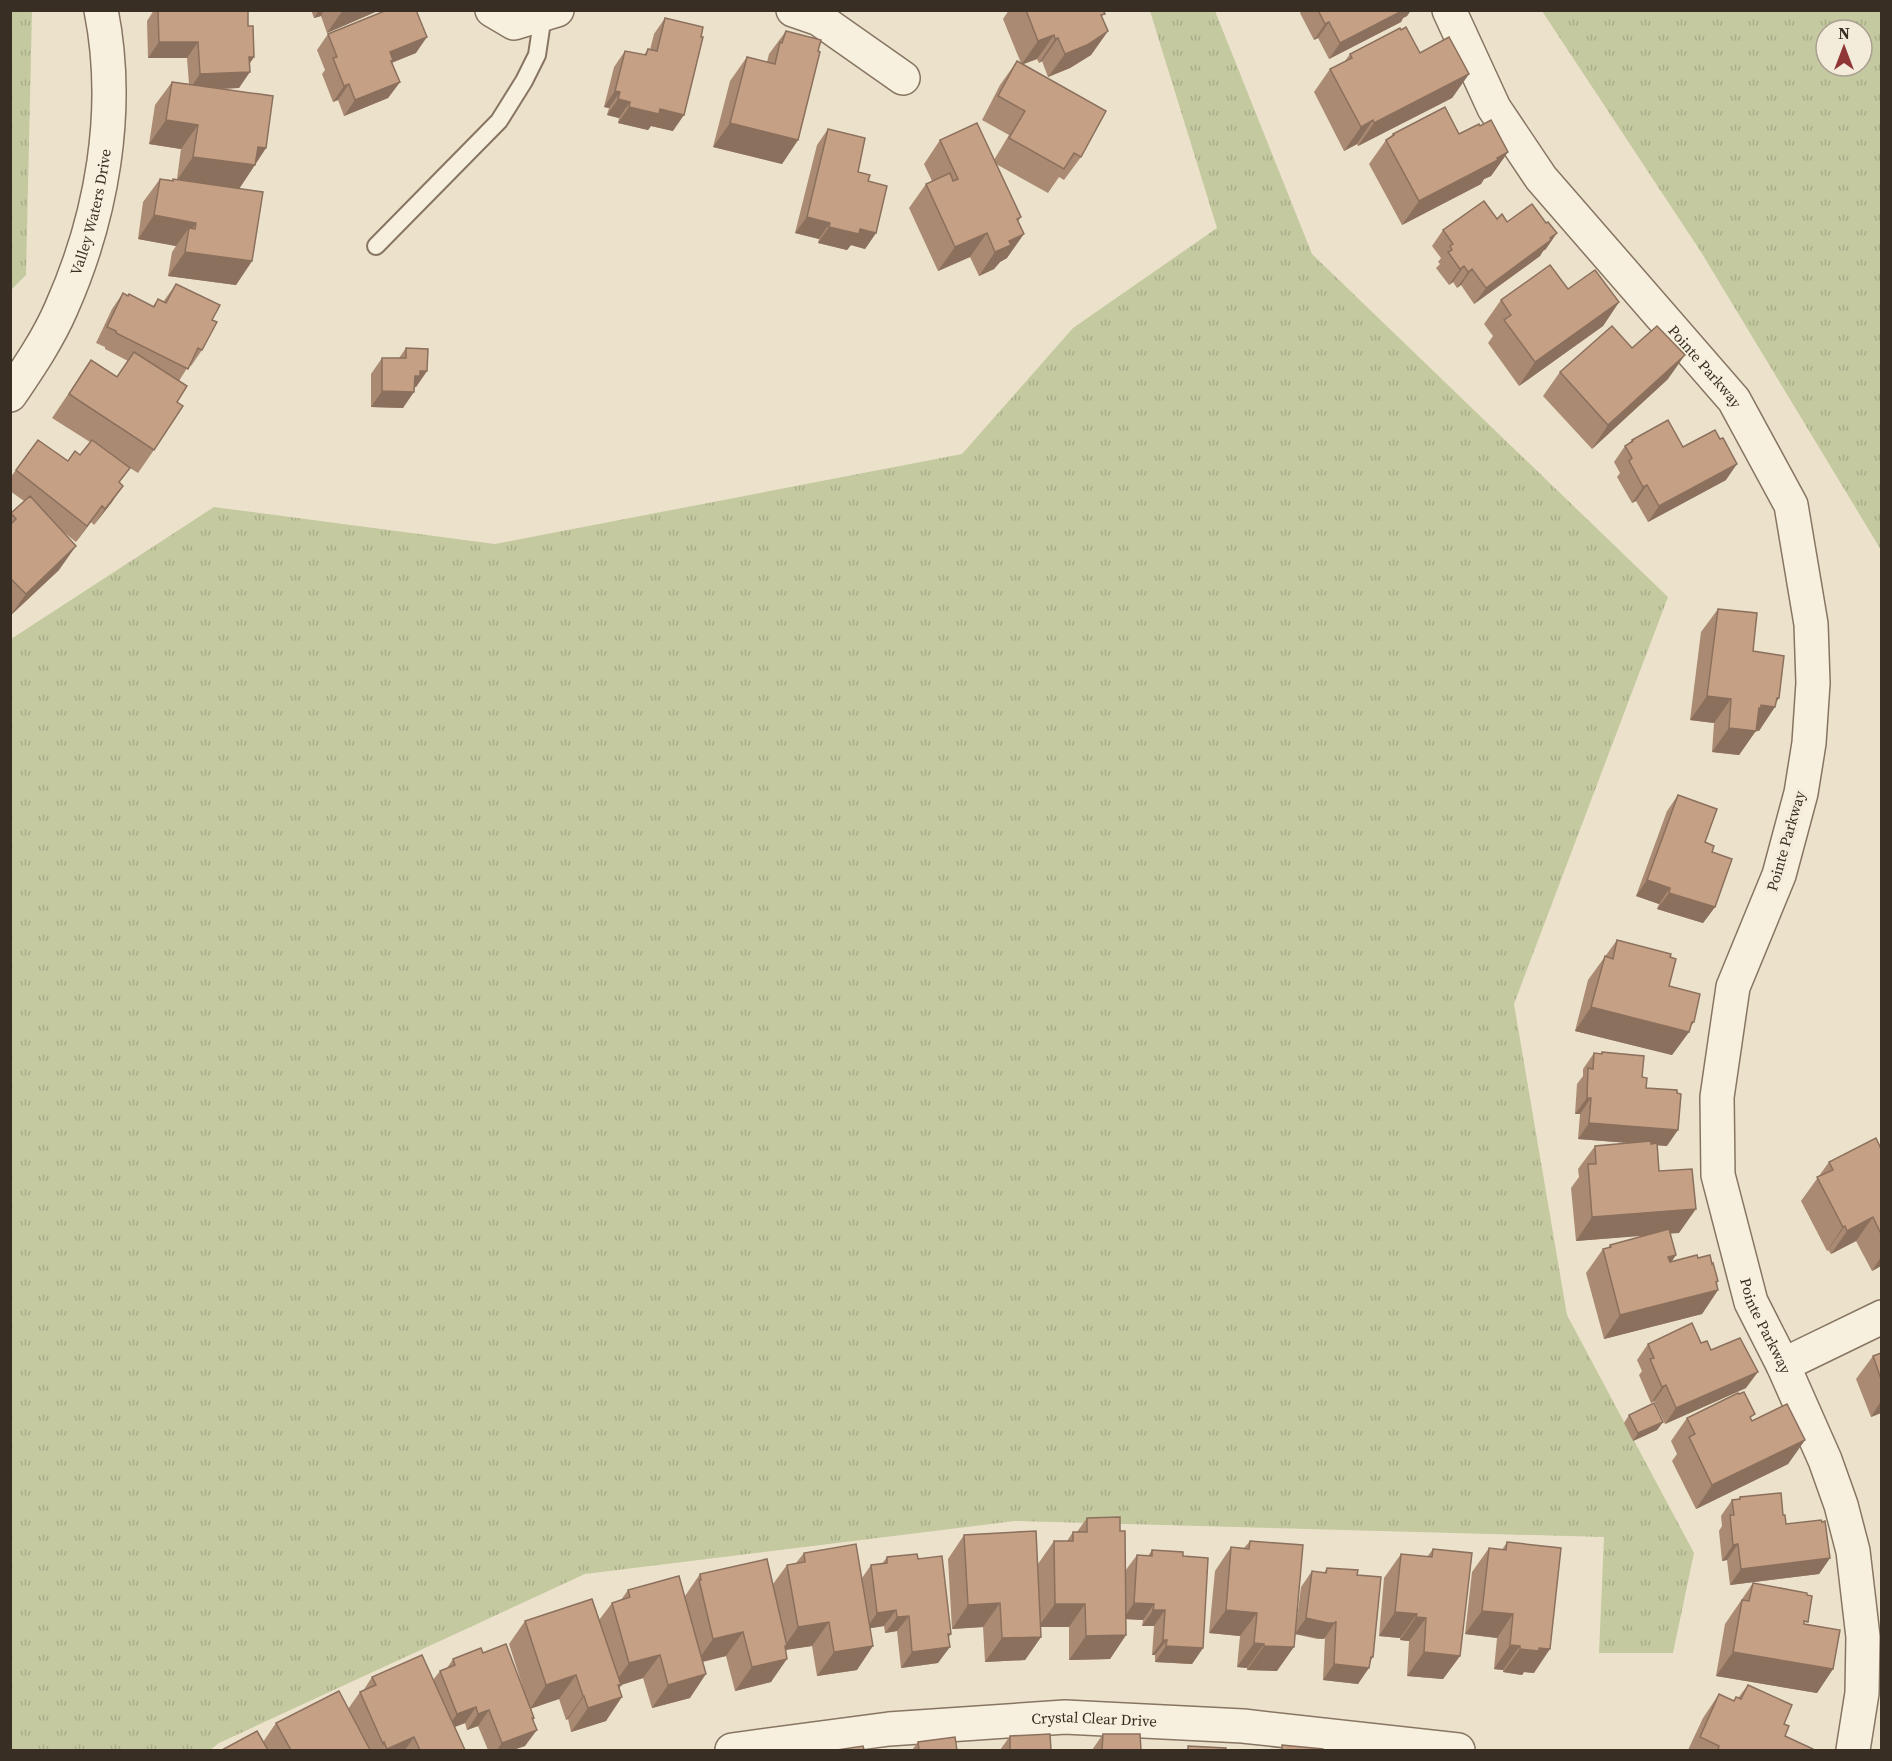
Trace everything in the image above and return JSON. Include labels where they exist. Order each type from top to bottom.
[{"type":"street","name":"Valley Waters Drive","points":[[10,395],[37,354],[61,310],[94,216],[104,167],[108,116],[108,66],[101,10]]},
{"type":"street","points":[[492,10],[514,23],[550,13]]},
{"type":"street","points":[[793,10],[819,19],[903,78]]},
{"type":"street","name":"Pointe Parkway","points":[[1449,10],[1494,108],[1541,178],[1734,399],[1791,505],[1811,624],[1813,683],[1809,744],[1801,793],[1779,874],[1733,987],[1717,1097],[1718,1175],[1751,1302],[1783,1365],[1825,1460],[1841,1505],[1853,1551],[1863,1637],[1862,1693],[1853,1750]]},
{"type":"street","points":[[1783,1365],[1881,1317]]},
{"type":"street","name":"Crystal Clear Drive","points":[[732,1750],[890,1729],[1065,1718],[1243,1726],[1458,1750]]},
{"type":"lane","points":[[376,246],[499,121],[525,81],[537,55],[550,13]]},
{"type":"green space","points":[[11,10],[32,11],[26,275],[11,290]]},
{"type":"green space","points":[[1150,11],[1215,11],[1312,254],[1668,597],[1514,1004],[1567,1315],[1694,1553],[1673,1653],[1599,1653],[1604,1537],[1015,1521],[585,1574],[219,1743],[210,1750],[11,1750],[11,639],[214,507],[495,544],[962,454],[1073,328],[1217,228]]},
{"type":"green space","points":[[1542,11],[1881,11],[1881,550],[1701,252]]},
{"type":"building","points":[[158,10],[248,10],[248,26],[253,26],[254,57],[249,57],[250,72],[200,74],[198,42],[159,42]]},
{"type":"building","points":[[387,10],[416,10],[427,37],[390,52],[393,60],[391,61],[400,82],[355,100],[349,84],[344,86],[333,58],[337,57],[328,34]]},
{"type":"building","points":[[1026,10],[1103,10],[1105,14],[1101,15],[1108,31],[1087,45],[1065,54],[1058,38],[1055,39],[1054,35],[1038,41]]},
{"type":"building","points":[[1318,10],[1404,10],[1340,43],[1329,22],[1325,24]]},
{"type":"building","points":[[665,18],[703,27],[701,37],[703,37],[684,115],[660,109],[659,114],[629,107],[630,102],[618,99],[620,92],[615,91],[625,51],[646,55],[648,49],[657,51]]},
{"type":"building","points":[[1406,27],[1420,53],[1449,37],[1469,74],[1374,123],[1373,120],[1361,127],[1330,69],[1352,58],[1350,54]]},
{"type":"building","points":[[786,31],[821,40],[798,140],[730,123],[747,57],[775,64],[780,42],[782,43]]},
{"type":"building","points":[[1017,61],[1106,111],[1081,157],[1074,153],[1064,169],[1009,138],[1025,111],[998,96]]},
{"type":"building","points":[[172,82],[273,96],[266,148],[258,147],[255,165],[193,157],[198,125],[166,120]]},
{"type":"building","points":[[1445,107],[1459,134],[1491,120],[1508,152],[1497,158],[1498,160],[1419,201],[1386,140],[1393,134]]},
{"type":"building","points":[[977,123],[1021,217],[1017,219],[1024,234],[1009,241],[1011,245],[995,252],[987,233],[955,247],[926,184],[950,173],[953,181],[958,179],[940,140]]},
{"type":"building","points":[[828,129],[865,138],[858,172],[870,175],[868,181],[887,186],[876,233],[860,229],[859,234],[829,227],[830,223],[807,217]]},
{"type":"building","points":[[160,179],[263,192],[252,261],[185,252],[189,228],[195,229],[196,223],[154,215]]},
{"type":"building","points":[[1484,201],[1497,219],[1502,214],[1507,222],[1532,204],[1546,223],[1548,222],[1557,233],[1550,238],[1551,240],[1486,288],[1472,269],[1468,272],[1464,266],[1460,269],[1448,252],[1452,250],[1450,246],[1453,244],[1443,230]]},
{"type":"building","points":[[1550,265],[1568,289],[1595,270],[1619,302],[1535,362],[1504,320],[1511,315],[1501,300]]},
{"type":"building","points":[[176,284],[220,305],[212,320],[217,322],[202,350],[198,348],[188,369],[107,327],[123,293],[154,307],[158,299],[166,303]]},
{"type":"building","points":[[1612,326],[1632,348],[1657,326],[1685,355],[1608,425],[1560,372]]},
{"type":"building","points":[[406,348],[428,349],[427,371],[420,371],[420,376],[415,376],[414,392],[382,391],[382,358],[406,358]]},
{"type":"building","points":[[134,352],[187,386],[177,402],[183,406],[154,450],[69,394],[91,360],[117,377]]},
{"type":"building","points":[[1668,420],[1683,447],[1715,430],[1720,439],[1723,438],[1737,464],[1659,506],[1647,485],[1643,487],[1629,461],[1632,458],[1625,446]]},
{"type":"building","points":[[38,440],[68,461],[75,451],[80,455],[92,440],[130,468],[119,482],[123,486],[105,509],[102,506],[87,526],[16,470]]},
{"type":"building","points":[[30,496],[76,546],[26,594],[10,578],[10,521],[12,523],[16,519],[11,513]]},
{"type":"building","points":[[1718,609],[1757,613],[1753,651],[1784,656],[1779,698],[1777,698],[1775,707],[1761,705],[1756,731],[1729,728],[1731,699],[1707,696]]},
{"type":"building","points":[[1678,795],[1717,809],[1705,842],[1714,846],[1712,852],[1732,859],[1715,907],[1669,893],[1670,888],[1647,880]]},
{"type":"building","points":[[1617,940],[1671,954],[1670,957],[1676,959],[1669,986],[1700,994],[1694,1022],[1689,1032],[1591,1007],[1605,956],[1613,959]]},
{"type":"building","points":[[1602,1052],[1644,1056],[1642,1077],[1647,1078],[1646,1088],[1677,1090],[1677,1093],[1681,1094],[1678,1130],[1589,1123],[1591,1098],[1587,1098],[1588,1068],[1593,1069],[1594,1053],[1602,1054]]},
{"type":"building","points":[[1876,1138],[1881,1149],[1881,1234],[1873,1217],[1847,1231],[1817,1177],[1833,1170],[1829,1162]]},
{"type":"building","points":[[1651,1141],[1651,1144],[1657,1143],[1659,1171],[1692,1169],[1696,1209],[1592,1217],[1588,1164],[1596,1164],[1595,1146]]},
{"type":"building","points":[[1669,1229],[1676,1255],[1668,1257],[1670,1262],[1697,1255],[1698,1258],[1710,1255],[1718,1281],[1716,1282],[1718,1290],[1620,1315],[1603,1249]]},
{"type":"building","points":[[1692,1323],[1701,1343],[1707,1341],[1711,1350],[1740,1338],[1758,1372],[1676,1408],[1666,1385],[1662,1387],[1650,1359],[1654,1358],[1648,1344]]},
{"type":"building","points":[[1881,1353],[1881,1379],[1873,1356]]},
{"type":"building","points":[[1744,1392],[1755,1414],[1750,1417],[1752,1421],[1787,1404],[1805,1440],[1712,1485],[1689,1437],[1695,1434],[1687,1418]]},
{"type":"building","points":[[1654,1403],[1663,1422],[1638,1433],[1629,1415]]},
{"type":"building","points":[[1781,1493],[1786,1524],[1825,1521],[1830,1558],[1741,1569],[1738,1544],[1733,1545],[1730,1515],[1734,1515],[1732,1500],[1740,1499],[1740,1497]]},
{"type":"building","points":[[1120,1517],[1120,1531],[1125,1531],[1126,1635],[1086,1636],[1085,1604],[1055,1604],[1054,1541],[1073,1541],[1073,1532],[1087,1532],[1087,1518]]},
{"type":"building","points":[[1036,1531],[1041,1637],[1002,1638],[1000,1603],[968,1605],[964,1535]]},
{"type":"building","points":[[1250,1541],[1303,1545],[1294,1647],[1264,1646],[1264,1644],[1254,1643],[1257,1613],[1226,1610],[1231,1547],[1249,1549]]},
{"type":"building","points":[[1507,1542],[1561,1548],[1550,1649],[1539,1648],[1539,1651],[1520,1649],[1520,1646],[1510,1645],[1513,1614],[1482,1611],[1489,1548],[1506,1550]]},
{"type":"building","points":[[856,1544],[873,1646],[834,1652],[829,1622],[798,1627],[787,1565],[805,1562],[804,1553]]},
{"type":"building","points":[[1433,1549],[1472,1553],[1460,1656],[1424,1652],[1426,1618],[1416,1617],[1417,1614],[1395,1612],[1401,1554],[1432,1557]]},
{"type":"building","points":[[1152,1550],[1183,1552],[1183,1556],[1208,1558],[1203,1648],[1166,1646],[1167,1640],[1163,1640],[1165,1610],[1153,1610],[1154,1604],[1134,1603],[1137,1555],[1152,1556]]},
{"type":"building","points":[[917,1554],[918,1559],[942,1556],[951,1634],[948,1634],[950,1647],[912,1652],[909,1616],[897,1617],[896,1610],[877,1613],[871,1565],[887,1563],[887,1557]]},
{"type":"building","points":[[767,1559],[787,1646],[785,1646],[787,1659],[752,1667],[743,1632],[713,1639],[699,1580],[701,1580],[700,1574]]},
{"type":"building","points":[[1327,1568],[1358,1570],[1357,1575],[1381,1577],[1373,1657],[1371,1657],[1369,1668],[1334,1664],[1336,1621],[1328,1623],[1306,1618],[1312,1571],[1326,1573]]},
{"type":"building","points":[[679,1576],[706,1674],[668,1685],[660,1655],[629,1663],[612,1603],[630,1597],[628,1590]]},
{"type":"building","points":[[1753,1583],[1807,1593],[1812,1596],[1808,1622],[1804,1621],[1804,1624],[1840,1630],[1833,1669],[1733,1652],[1742,1600],[1749,1601]]},
{"type":"building","points":[[592,1599],[621,1685],[618,1685],[622,1697],[588,1708],[576,1675],[546,1685],[525,1621]]},
{"type":"building","points":[[506,1644],[537,1730],[502,1743],[489,1710],[478,1714],[476,1707],[457,1714],[440,1671],[455,1665],[453,1659],[481,1648],[483,1653]]},
{"type":"building","points":[[422,1655],[465,1750],[420,1750],[414,1737],[387,1749],[384,1742],[383,1744],[360,1692],[376,1685],[372,1677]]},
{"type":"building","points":[[1748,1685],[1792,1705],[1784,1724],[1789,1726],[1785,1736],[1813,1750],[1718,1750],[1719,1746],[1700,1737],[1719,1694],[1734,1701],[1736,1697],[1741,1699]]},
{"type":"building","points":[[339,1691],[370,1750],[291,1750],[276,1723]]},
{"type":"building","points":[[257,1731],[268,1750],[222,1750]]},
{"type":"building","points":[[1050,1734],[1051,1750],[1010,1750],[1010,1736]]},
{"type":"building","points":[[1103,1734],[1140,1734],[1141,1750],[1102,1750]]},
{"type":"building","points":[[955,1737],[957,1750],[919,1750],[918,1742]]},
{"type":"building","points":[[1282,1745],[1323,1749],[1323,1750],[1282,1750]]},
{"type":"building","points":[[863,1746],[864,1750],[837,1750]]},
{"type":"building","points":[[1188,1746],[1226,1748],[1226,1750],[1188,1750]]}]
